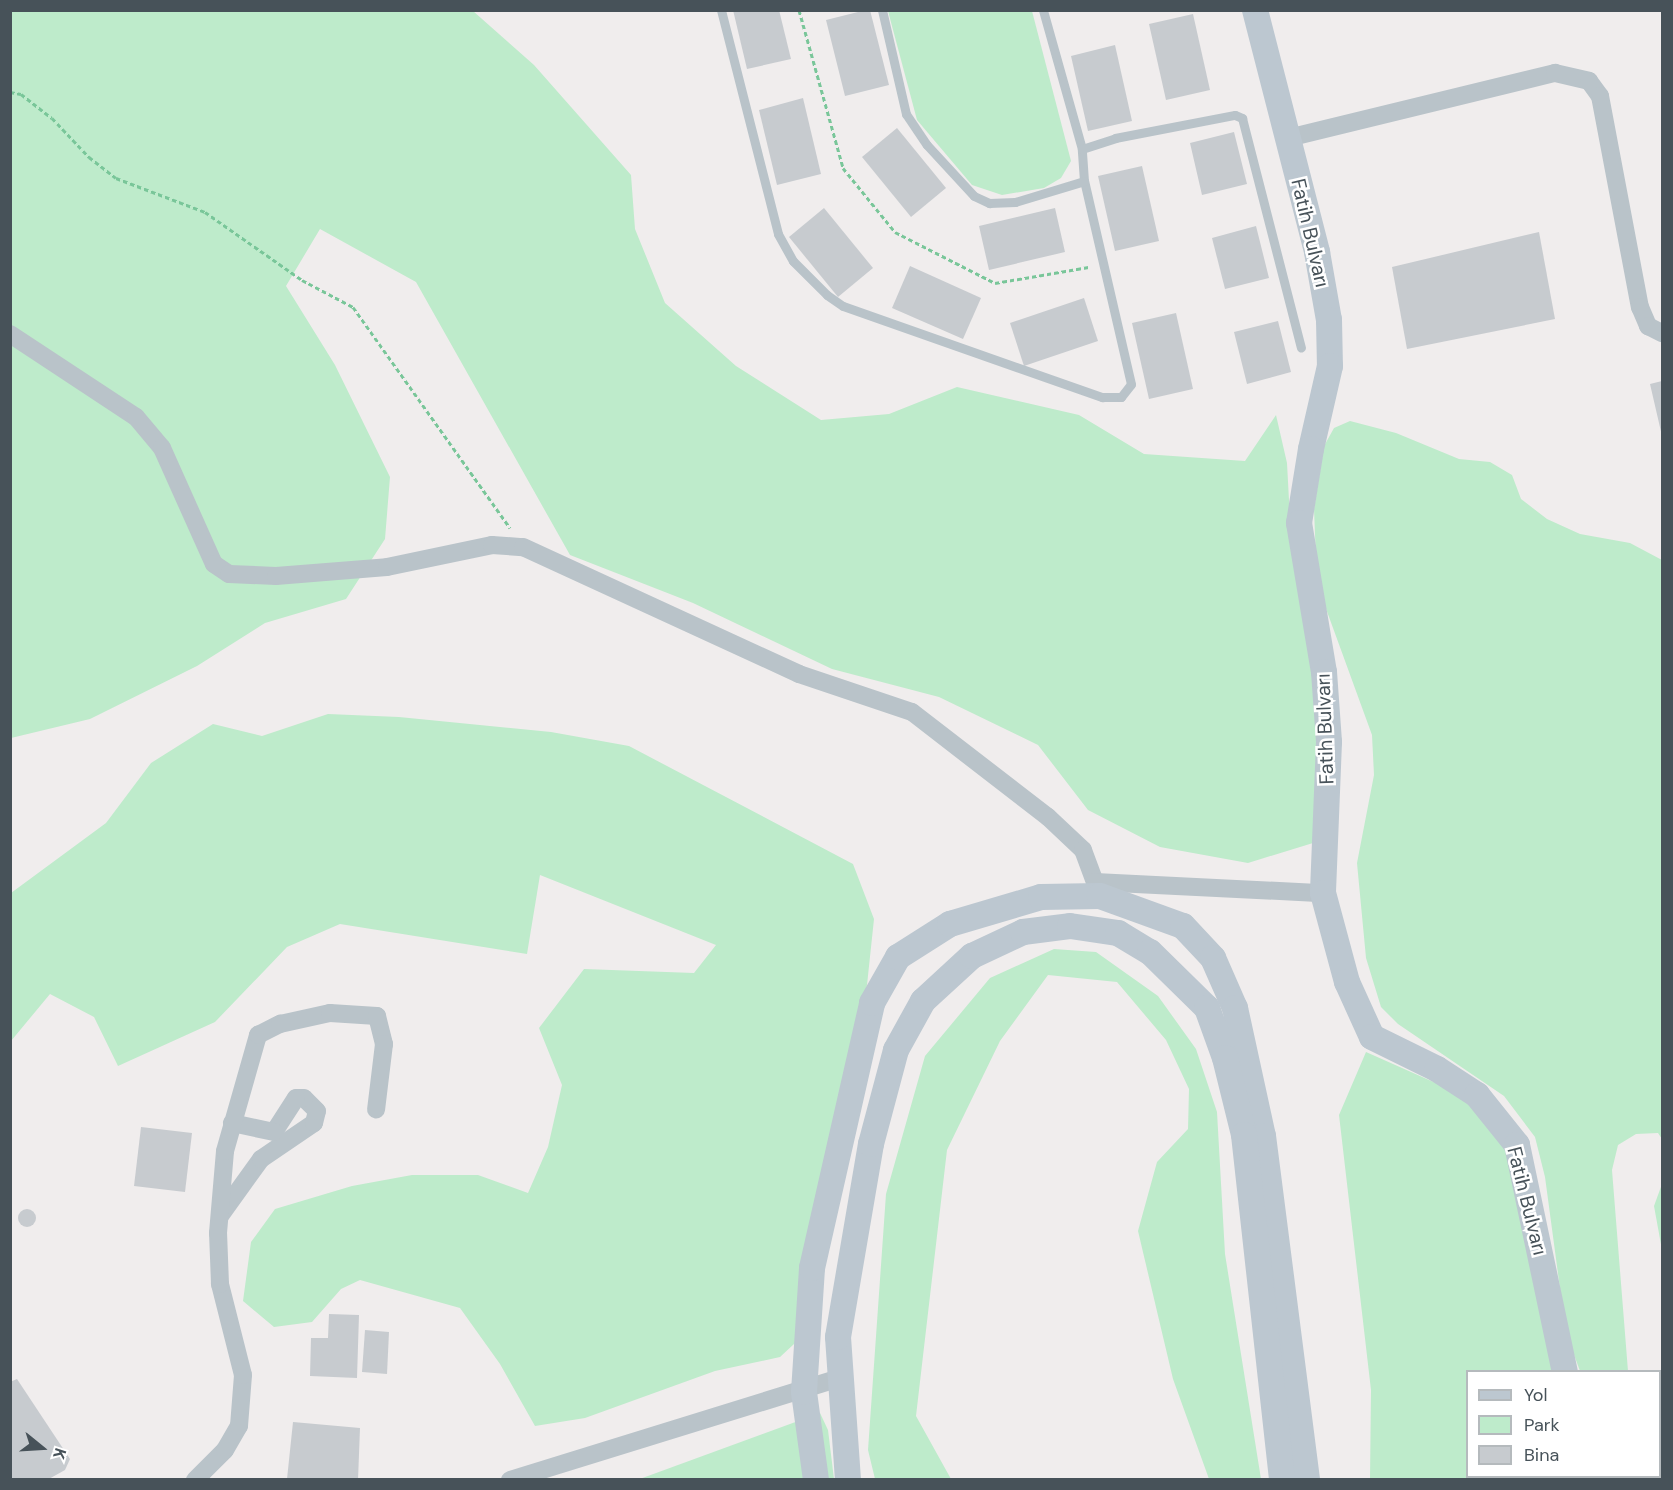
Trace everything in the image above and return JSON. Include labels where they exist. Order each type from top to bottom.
[{"type":"street","name":"Fatih Bulvarı","points":[[1255,10],[1317,252],[1329,320],[1330,366],[1311,449],[1299,523],[1324,672],[1329,742],[1323,893],[1347,982],[1372,1037],[1437,1069],[1477,1095],[1517,1145],[1565,1370]]},
{"type":"street","points":[[1288,138],[1555,73],[1589,81],[1600,96],[1640,308],[1648,326],[1662,333]]},
{"type":"street","points":[[10,334],[136,417],[162,448],[214,564],[229,574],[276,576],[387,567],[492,545],[523,547],[799,674],[912,712],[1048,817],[1083,850],[1097,889],[1183,926],[1213,958],[1235,1008],[1263,1136],[1307,1479]]},
{"type":"street","points":[[816,1479],[805,1389],[812,1268],[873,1003],[898,957],[950,924],[1041,897],[1097,889],[1323,893]]},
{"type":"street","points":[[849,1479],[838,1337],[871,1144],[896,1050],[923,1001],[972,956],[1023,932],[1070,926],[1118,933],[1150,952],[1206,1008],[1225,1058],[1244,1135],[1282,1479]]},
{"type":"street","points":[[195,1479],[225,1450],[238,1426],[243,1375],[220,1284],[219,1217],[232,1123],[258,1035],[280,1024],[330,1013],[377,1016],[384,1044],[376,1110]]},
{"type":"street","points":[[219,1217],[261,1159],[314,1123],[317,1111],[304,1098],[296,1098],[273,1132],[232,1123]]},
{"type":"street","points":[[511,1479],[837,1379],[840,1385]]},
{"type":"lane","points":[[721,10],[778,234],[793,261],[827,295],[843,306],[1091,393],[1121,397],[1131,384],[1084,181],[1082,149],[1043,10]]},
{"type":"lane","points":[[882,10],[906,114],[927,145],[974,196],[989,203],[1015,202],[1084,181]]},
{"type":"lane","points":[[1082,149],[1115,138],[1235,115],[1242,118],[1300,348]]},
{"type":"path","points":[[799,10],[843,168],[896,232],[995,283],[1103,265]]},
{"type":"path","points":[[10,92],[21,94],[52,117],[89,157],[116,178],[205,212],[302,280],[353,307],[523,547]]},
{"type":"green space","points":[[10,11],[473,11],[534,65],[631,175],[635,229],[665,303],[736,366],[821,420],[889,414],[957,387],[1079,415],[1144,454],[1245,461],[1276,415],[1287,463],[1291,537],[1312,657],[1326,839],[1248,863],[1160,847],[1088,810],[1038,745],[939,697],[832,669],[693,603],[570,555],[416,282],[320,229],[286,286],[335,365],[390,477],[385,539],[346,599],[265,623],[197,666],[90,719],[11,738]]},
{"type":"green space","points":[[888,11],[1032,11],[1071,161],[1061,178],[1044,188],[1002,195],[972,185],[917,120]]},
{"type":"green space","points":[[1350,421],[1396,433],[1459,459],[1490,462],[1512,475],[1521,499],[1547,519],[1580,534],[1630,543],[1662,560],[1662,1139],[1658,1133],[1636,1134],[1618,1145],[1612,1170],[1628,1370],[1580,1370],[1566,1333],[1545,1177],[1535,1137],[1504,1096],[1398,1024],[1381,1007],[1366,958],[1357,863],[1374,775],[1372,735],[1325,606],[1316,560],[1314,509],[1324,446],[1334,428]]},
{"type":"green space","points":[[328,714],[399,717],[551,732],[629,746],[853,864],[874,919],[867,985],[842,1104],[807,1332],[780,1357],[715,1371],[585,1418],[535,1426],[500,1364],[460,1308],[360,1280],[341,1289],[312,1322],[274,1327],[243,1301],[251,1242],[275,1209],[352,1186],[412,1175],[478,1175],[528,1193],[548,1147],[562,1085],[539,1028],[584,969],[694,973],[716,945],[540,875],[527,954],[340,924],[287,947],[215,1022],[118,1066],[94,1017],[50,994],[11,1041],[11,893],[106,823],[151,763],[213,724],[262,736]]},
{"type":"green space","points":[[1054,949],[1096,952],[1158,996],[1196,1049],[1217,1112],[1225,1254],[1261,1479],[1209,1479],[1173,1379],[1138,1231],[1157,1162],[1188,1129],[1189,1089],[1166,1040],[1117,982],[1048,975],[1000,1041],[947,1150],[916,1416],[951,1479],[875,1479],[868,1450],[886,1194],[925,1056],[990,978]]},
{"type":"green space","points":[[1366,1052],[1447,1088],[1503,1129],[1562,1370],[1466,1370],[1466,1478],[1598,1479],[1370,1479],[1371,1390],[1339,1115]]},
{"type":"green space","points":[[1662,1184],[1662,1250],[1654,1206]]},
{"type":"green space","points":[[820,1413],[828,1430],[834,1479],[637,1480]]},
{"type":"building","points":[[733,10],[779,10],[791,59],[747,69]]},
{"type":"building","points":[[870,10],[889,85],[845,96],[826,20]]},
{"type":"building","points":[[1193,14],[1210,90],[1166,100],[1149,24]]},
{"type":"building","points":[[1115,45],[1132,121],[1088,131],[1071,56]]},
{"type":"building","points":[[803,98],[821,174],[777,185],[759,110]]},
{"type":"building","points":[[897,128],[946,188],[911,217],[862,157]]},
{"type":"building","points":[[1234,132],[1247,184],[1202,195],[1190,143]]},
{"type":"building","points":[[1142,166],[1159,241],[1115,251],[1098,176]]},
{"type":"building","points":[[824,208],[873,268],[838,297],[789,237]]},
{"type":"building","points":[[1055,208],[1065,252],[989,270],[979,226]]},
{"type":"building","points":[[1256,226],[1269,278],[1225,289],[1212,238]]},
{"type":"building","points":[[1539,232],[1555,319],[1407,349],[1392,267]]},
{"type":"building","points":[[910,266],[981,298],[963,339],[892,308]]},
{"type":"building","points":[[1084,298],[1098,341],[1024,366],[1010,323]]},
{"type":"building","points":[[1176,313],[1193,389],[1149,399],[1132,323]]},
{"type":"building","points":[[1278,321],[1291,372],[1247,384],[1234,332]]},
{"type":"building","points":[[1662,381],[1662,436],[1650,384]]},
{"type":"building","points":[[141,1127],[192,1133],[185,1192],[134,1186]]},
{"type":"building","points":[[23,1209],[31,1209],[36,1214],[34,1225],[23,1227],[18,1222],[18,1214]]},
{"type":"building","points":[[329,1314],[359,1315],[357,1378],[310,1376],[311,1338],[328,1338]]},
{"type":"building","points":[[365,1330],[389,1332],[387,1374],[362,1372]]},
{"type":"building","points":[[17,1379],[70,1459],[65,1470],[47,1480],[10,1480],[10,1382]]},
{"type":"building","points":[[293,1422],[360,1428],[358,1480],[287,1479]]}]
